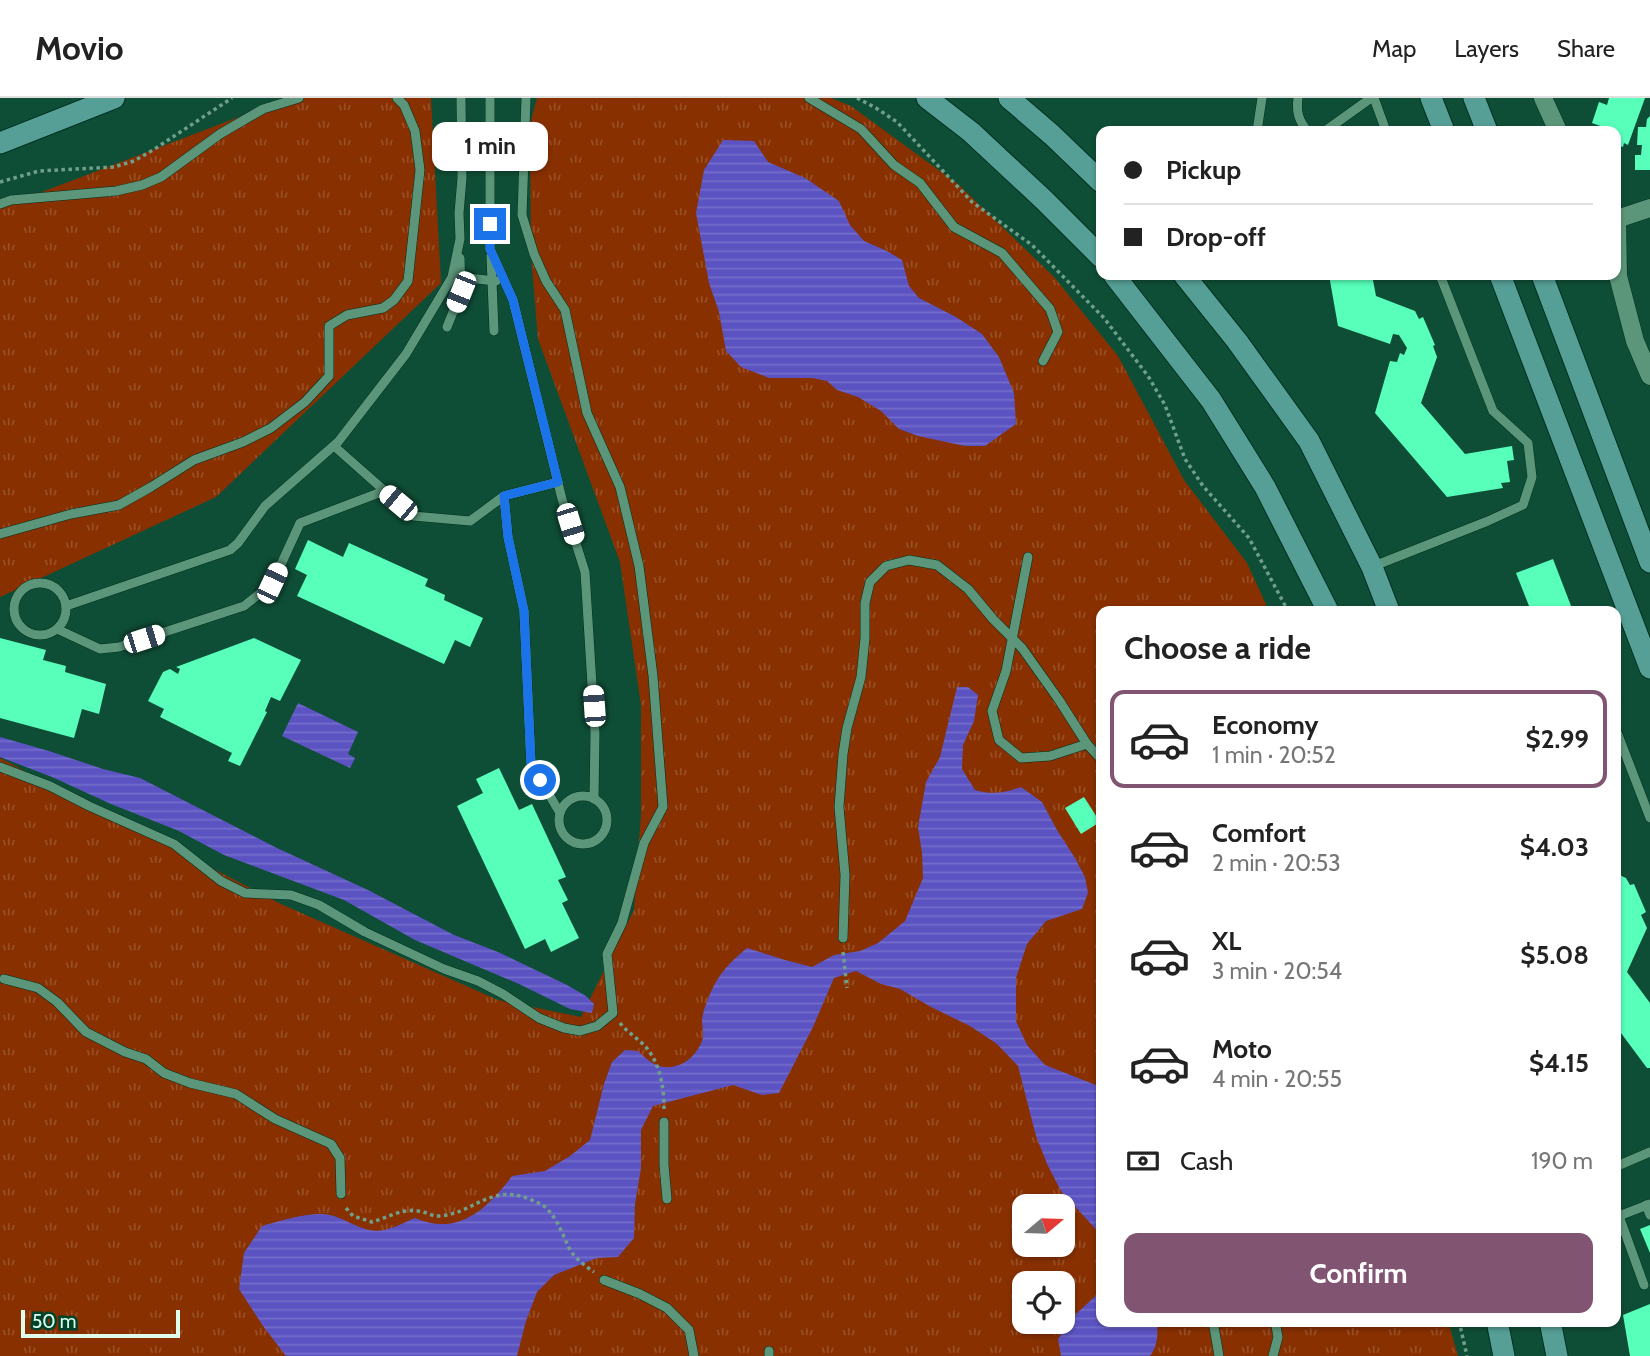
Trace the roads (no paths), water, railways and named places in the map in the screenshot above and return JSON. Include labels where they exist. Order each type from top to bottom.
[{"type":"street","points":[[0,143],[74,105],[114,98]]},
{"type":"street","points":[[927,98],[971,132],[1096,252]]},
{"type":"street","points":[[1009,98],[1096,177]]},
{"type":"street","points":[[1431,98],[1442,126]]},
{"type":"street","points":[[1474,98],[1485,126]]},
{"type":"street","points":[[1543,98],[1556,126]]},
{"type":"street","points":[[1621,217],[1650,208]]},
{"type":"street","points":[[1119,280],[1211,400],[1265,487],[1325,606]]},
{"type":"street","points":[[1188,280],[1237,341],[1308,441],[1372,567],[1387,606]]},
{"type":"street","points":[[1502,280],[1650,668]]},
{"type":"street","points":[[1544,280],[1650,562]]},
{"type":"street","points":[[1619,280],[1635,341],[1650,376]]},
{"type":"street","points":[[1498,1327],[1504,1356]]},
{"type":"street","points":[[1551,1327],[1558,1356]]},
{"type":"lane","points":[[0,204],[11,200],[116,191],[142,185],[161,177],[220,134],[263,109],[299,98]]},
{"type":"lane","points":[[0,534],[71,514],[118,505],[194,460],[243,442],[271,428],[305,402],[329,376],[329,326],[347,315],[383,308],[394,300],[408,281],[420,170],[415,131],[404,105],[397,98]]},
{"type":"lane","points":[[447,327],[461,292],[456,277],[462,178],[461,98]]},
{"type":"lane","points":[[490,98],[490,249],[495,331]]},
{"type":"lane","points":[[0,767],[50,786],[174,845],[221,881],[246,893],[291,895],[319,905],[365,932],[444,969],[486,985],[539,1018],[580,1031],[597,1026],[613,1013],[607,954],[622,923],[644,843],[663,807],[653,676],[639,566],[620,487],[587,414],[565,310],[534,254],[522,215],[526,98]]},
{"type":"lane","points":[[809,98],[861,129],[894,165],[920,183],[954,227],[1002,254],[1050,309],[1058,332],[1043,361]]},
{"type":"lane","points":[[1258,126],[1262,98]]},
{"type":"lane","points":[[1298,98],[1298,119],[1303,126]]},
{"type":"lane","points":[[1332,126],[1373,98],[1384,126]]},
{"type":"lane","points":[[490,249],[513,300],[558,482],[585,572],[595,733],[594,799]]},
{"type":"lane","points":[[456,277],[505,282]]},
{"type":"lane","points":[[66,606],[230,550],[265,506],[334,446],[406,354],[456,277]]},
{"type":"lane","points":[[1372,567],[1522,505],[1532,477],[1528,443],[1493,411],[1442,280]]},
{"type":"lane","points":[[334,446],[413,516],[470,521],[504,496],[558,482]]},
{"type":"lane","points":[[57,629],[100,649],[119,647],[244,606],[272,583],[300,523],[384,491]]},
{"type":"lane","points":[[504,496],[508,537],[524,611],[531,764],[560,813]]},
{"type":"lane","points":[[1028,557],[1006,671],[992,711],[999,740],[1021,758],[1050,756],[1087,744]]},
{"type":"lane","points":[[843,938],[845,875],[839,807],[846,728],[860,677],[865,638],[865,604],[870,582],[886,566],[909,560],[937,565],[968,589],[1021,648],[1096,754]]},
{"type":"lane","points":[[43,583],[52,585],[59,591],[64,598],[66,615],[57,629],[42,635],[26,631],[20,625],[14,609],[15,600],[26,587],[43,583]]},
{"type":"lane","points":[[1621,743],[1650,818]]},
{"type":"lane","points":[[578,796],[594,799],[605,811],[606,826],[603,833],[591,843],[568,840],[559,827],[558,819],[564,804],[578,796]]},
{"type":"lane","points":[[4,979],[38,988],[57,1002],[86,1032],[125,1052],[146,1059],[164,1073],[190,1083],[236,1094],[275,1119],[331,1144],[340,1158],[341,1194]]},
{"type":"lane","points":[[664,1122],[667,1199]]},
{"type":"lane","points":[[1621,1164],[1650,1152]]},
{"type":"lane","points":[[1621,1215],[1648,1205],[1650,1215]]},
{"type":"lane","points":[[1621,1222],[1644,1285]]},
{"type":"lane","points":[[604,1280],[667,1308],[689,1329],[694,1356]]},
{"type":"lane","points":[[1214,1327],[1219,1356]]},
{"type":"lane","points":[[1273,1356],[1278,1337],[1276,1327]]}]
